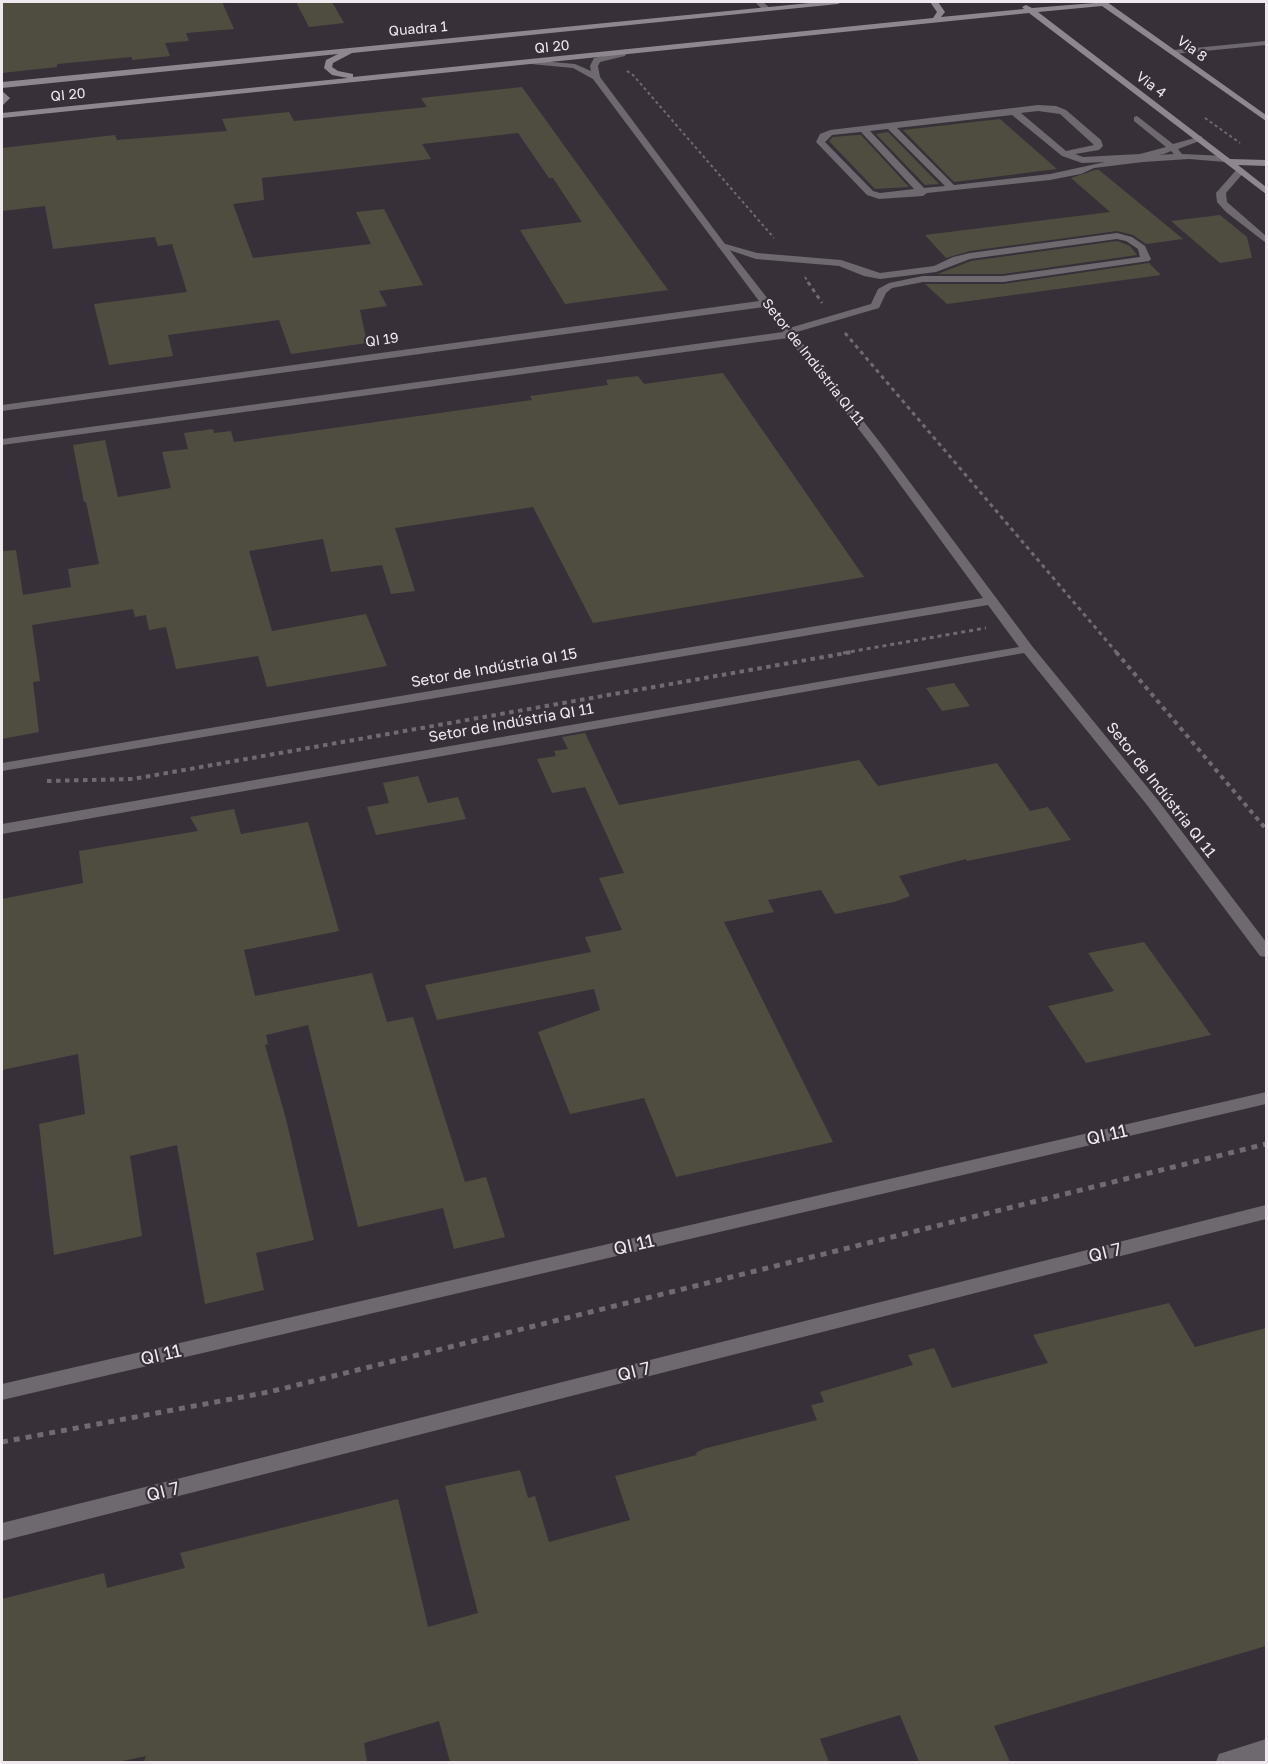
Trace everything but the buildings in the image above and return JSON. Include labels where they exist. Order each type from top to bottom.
[{"type":"street","points":[[759,2],[767,9]]},
{"type":"street","name":"Quadra 1","points":[[2,85],[356,48],[838,2]]},
{"type":"street","points":[[934,2],[940,12],[936,20]]},
{"type":"street","name":"Via 4","points":[[1019,2],[1266,191]]},
{"type":"street","name":"QI 20","points":[[2,116],[363,78],[622,54],[1103,2]]},
{"type":"street","name":"Via 8","points":[[1103,2],[1266,119]]},
{"type":"street","points":[[1174,52],[1266,43]]},
{"type":"street","points":[[356,48],[330,62],[328,68],[335,73],[363,78]]},
{"type":"street","points":[[596,77],[594,66],[604,57],[622,54]]},
{"type":"street","points":[[531,62],[575,66],[596,77]]},
{"type":"street","name":"Setor de Indústria QI 11","points":[[596,77],[1027,649],[1152,802],[1266,952]]},
{"type":"street","points":[[2,94],[6,98],[2,103]]},
{"type":"street","points":[[1065,154],[1096,148],[1099,146],[1098,142],[1063,112],[1056,109],[1038,108],[830,133],[823,136],[820,142],[870,193],[892,196],[1050,177],[1078,172],[1092,166],[1182,156],[1266,163]]},
{"type":"street","points":[[1014,112],[1065,154],[1082,160],[1140,157],[1199,138]]},
{"type":"street","points":[[1137,119],[1182,156]]},
{"type":"street","points":[[890,126],[953,189]]},
{"type":"street","points":[[863,129],[923,193]]},
{"type":"street","points":[[1240,171],[1221,193],[1222,202],[1266,240]]},
{"type":"street","points":[[1256,182],[1266,179]]},
{"type":"street","points":[[2,442],[791,333],[875,306],[882,291],[889,286],[923,279],[1003,279],[1146,260],[1142,248],[1129,239],[1117,236],[970,256],[927,271],[880,276],[868,274],[841,263],[756,256],[722,246]]},
{"type":"street","name":"QI 19","points":[[2,408],[767,303]]},
{"type":"street","name":"Setor de Indústria QI 15","points":[[2,767],[992,600]]},
{"type":"street","name":"Setor de Indústria QI 11","points":[[2,829],[1027,649]]},
{"type":"street","name":"QI 11","points":[[2,1392],[1261,1101]]},
{"type":"street","name":"QI 7","points":[[2,1532],[1266,1212]]},
{"type":"street","points":[[1227,1762],[1266,1750]]},
{"type":"path","points":[[604,57],[633,75],[792,259],[833,320],[1266,829]]},
{"type":"path","points":[[40,782],[133,779],[1009,624]]},
{"type":"path","points":[[2,1442],[269,1392],[1266,1144]]}]
